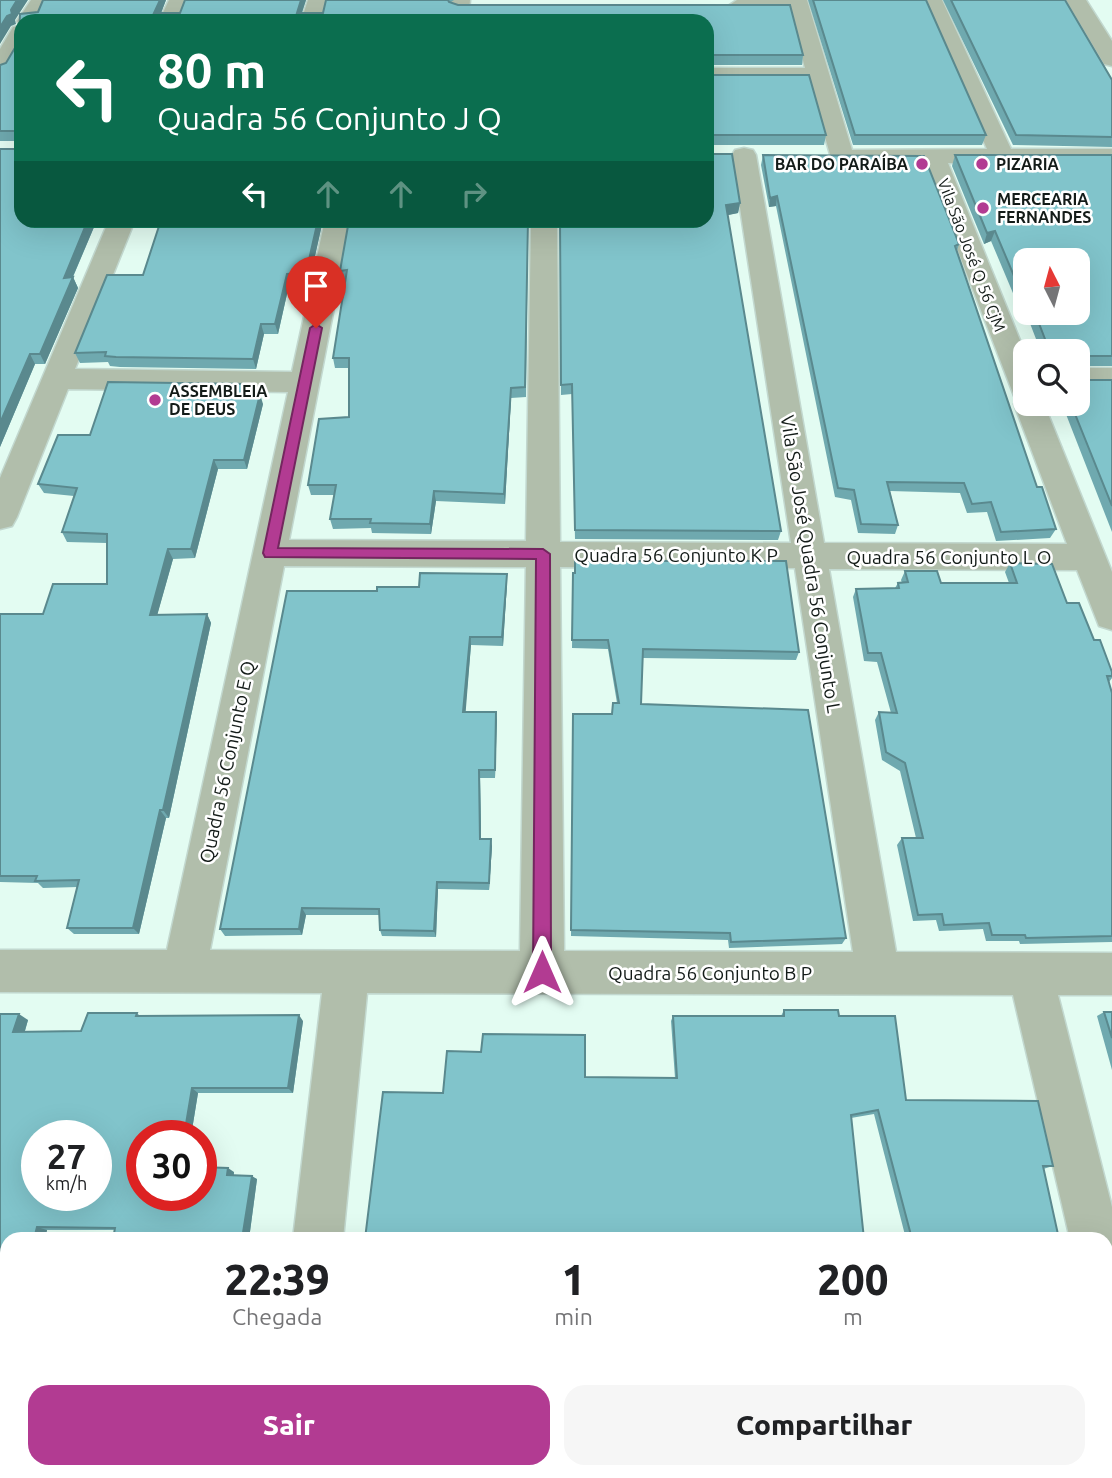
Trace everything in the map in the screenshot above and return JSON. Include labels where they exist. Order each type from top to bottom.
[{"type":"street","points":[[932,0],[1002,156]]},
{"type":"street","points":[[1076,0],[1112,59]]},
{"type":"street","points":[[717,6],[798,3],[841,156]]},
{"type":"street","points":[[459,9],[486,6]]},
{"type":"street","points":[[0,67],[14,44]]},
{"type":"street","points":[[714,75],[818,75]]},
{"type":"street","name":"Vila São José Quadra 56 Conjunto L","points":[[745,155],[878,973]]},
{"type":"street","points":[[813,156],[1112,156]]},
{"type":"street","name":"Vila São José Q 56 CjM","points":[[933,156],[1013,359]]},
{"type":"street","points":[[0,517],[119,228]]},
{"type":"street","name":"Quadra 56 Conjunto E Q","points":[[184,972],[336,228]]},
{"type":"street","points":[[542,972],[544,228]]},
{"type":"street","points":[[1090,378],[1112,378]]},
{"type":"street","points":[[57,380],[305,382]]},
{"type":"street","name":"Vila São José Q 56 CjM","points":[[1035,416],[1112,616]]},
{"type":"street","name":"Quadra 56 Conjunto K P","points":[[270,553],[809,556]]},
{"type":"street","name":"Quadra 56 Conjunto L O","points":[[809,556],[1089,557]]},
{"type":"street","name":"Quadra 56 Conjunto B P","points":[[0,971],[1112,974]]},
{"type":"street","points":[[318,1232],[346,971]]},
{"type":"street","points":[[1030,974],[1093,1232]]},
{"type":"building","points":[[0,0],[17,0],[11,10],[12,14],[7,16],[0,27]]},
{"type":"building","points":[[43,0],[160,0],[154,13],[180,13],[185,0],[301,0],[297,13],[323,13],[326,0],[448,0],[458,5],[790,5],[803,55],[714,55],[714,14],[20,14],[38,12]]},
{"type":"building","points":[[813,0],[926,0],[986,135],[855,135]]},
{"type":"building","points":[[951,0],[1065,0],[1112,80],[1112,137],[1016,135]]},
{"type":"building","points":[[14,49],[14,131],[0,131],[0,65],[6,63]]},
{"type":"building","points":[[714,75],[809,75],[826,135],[714,135]]},
{"type":"building","points":[[0,149],[14,149],[14,228],[85,228],[64,278],[73,277],[40,354],[30,354],[0,423]]},
{"type":"building","points":[[714,154],[732,154],[740,203],[726,205],[781,531],[575,530],[572,384],[561,385],[560,228],[714,228]]},
{"type":"building","points":[[763,155],[924,156],[959,244],[955,246],[1037,487],[1042,487],[1056,529],[1001,532],[991,502],[972,504],[964,483],[887,482],[898,525],[861,524],[854,490],[838,488],[777,196],[770,198]]},
{"type":"building","points":[[955,155],[1112,155],[1112,356],[1090,356],[1090,339],[1045,339],[1040,326],[1090,326],[1090,248],[1013,248],[1013,274],[995,231],[987,233]]},
{"type":"building","points":[[158,228],[316,228],[306,273],[287,274],[275,324],[261,324],[253,359],[116,357],[105,356],[106,352],[75,353],[107,275],[143,275]]},
{"type":"building","points":[[348,228],[528,228],[525,387],[511,388],[504,494],[434,491],[430,524],[330,519],[336,485],[308,485],[319,419],[349,417],[349,358],[333,358],[347,270],[340,271]]},
{"type":"building","points":[[1090,380],[1112,380],[1112,506],[1076,416],[1090,416]]},
{"type":"building","points":[[108,382],[247,384],[245,395],[260,394],[244,460],[214,460],[191,549],[168,549],[150,615],[207,614],[163,810],[160,810],[133,928],[67,928],[79,880],[35,881],[37,876],[0,876],[0,614],[43,614],[53,584],[107,584],[107,534],[62,532],[77,488],[38,484],[58,435],[90,435]]},
{"type":"building","points":[[575,561],[786,561],[799,652],[643,649],[641,704],[808,710],[846,938],[731,942],[730,933],[571,930],[573,714],[612,714],[613,703],[619,703],[608,640],[572,640]]},
{"type":"building","points":[[1010,563],[1052,564],[1067,603],[1079,603],[1094,640],[1100,640],[1112,672],[1112,676],[1107,676],[1112,693],[1112,936],[1026,938],[1025,935],[992,935],[989,923],[944,925],[942,914],[918,915],[902,838],[923,838],[905,763],[886,752],[879,712],[897,713],[881,653],[868,653],[856,589],[899,588],[898,583],[908,582],[905,571],[937,571],[941,583],[1017,583]]},
{"type":"building","points":[[420,573],[507,574],[502,637],[470,637],[463,712],[496,712],[495,770],[479,770],[480,839],[491,839],[489,883],[437,882],[434,931],[380,930],[379,909],[302,908],[299,929],[220,929],[287,591],[377,591],[377,587],[419,587]]},
{"type":"building","points":[[784,1010],[838,1010],[839,1016],[895,1016],[906,1100],[1038,1101],[1053,1166],[1043,1166],[1057,1232],[910,1232],[878,1110],[851,1115],[863,1232],[366,1232],[383,1092],[443,1093],[447,1051],[481,1052],[483,1034],[585,1035],[585,1077],[677,1078],[673,1016],[784,1016]]},
{"type":"building","points":[[1104,1012],[1112,1012],[1112,1038]]},
{"type":"building","points":[[88,1013],[137,1013],[136,1016],[299,1015],[288,1088],[192,1088],[187,1120],[126,1120],[126,1211],[217,1211],[217,1168],[228,1168],[227,1175],[252,1176],[243,1232],[114,1232],[115,1228],[37,1227],[36,1232],[0,1232],[0,1014],[19,1014],[13,1032],[81,1031]]},
{"type":"place","name":"BAR DO PARAÍBA","points":[[922,164]]},
{"type":"place","name":"PIZARIA","points":[[982,164]]},
{"type":"place","name":"MERCEARIA FERNANDES","points":[[983,208]]},
{"type":"place","name":"ASSEMBLEIA DE DEUS","points":[[155,400]]},
{"type":"route","points":[[316,328],[270,553],[543,554],[542,972]]}]
